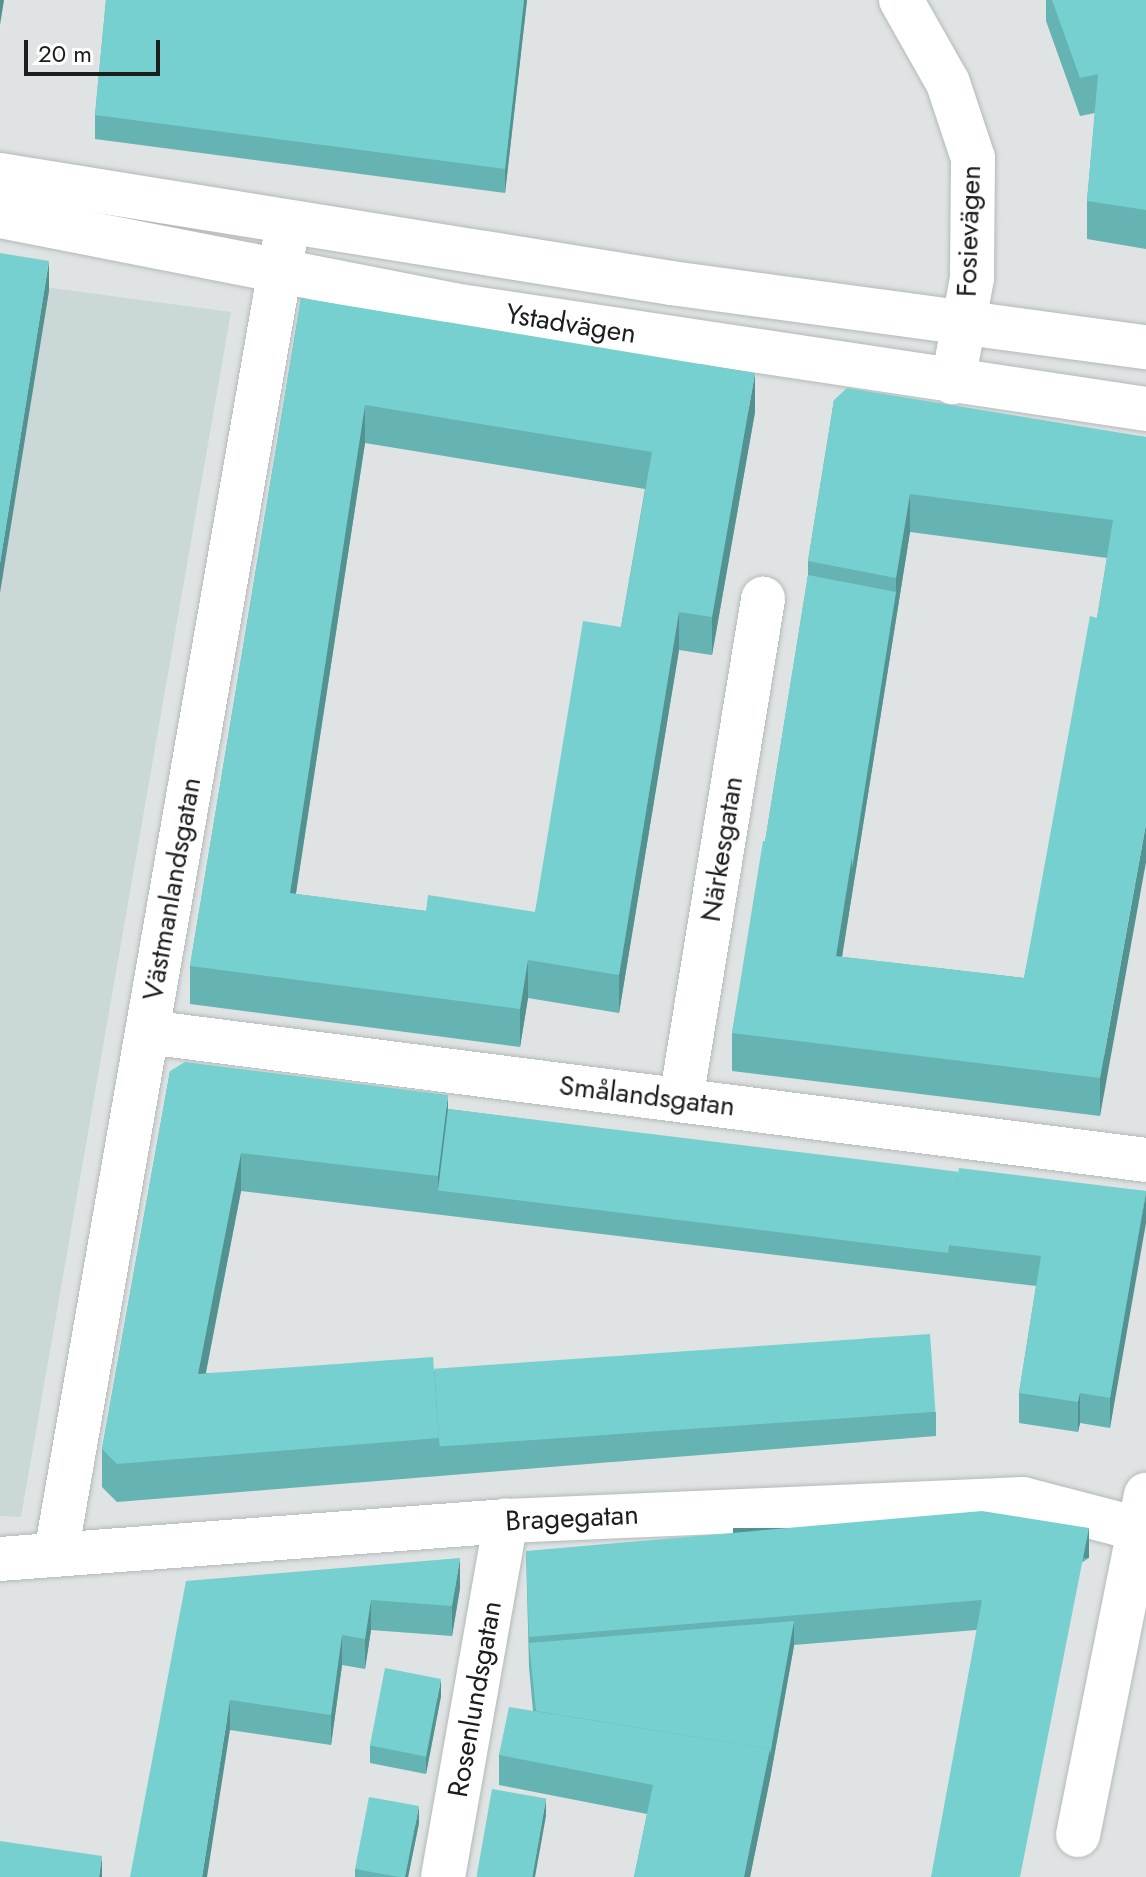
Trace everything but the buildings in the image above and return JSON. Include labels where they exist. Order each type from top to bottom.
[{"type":"street","name":"Fosievägen","points":[[901,0],[948,83],[973,158],[972,278],[953,382]]},
{"type":"street","name":"Ystadvägen","points":[[0,175],[288,224],[1146,347]]},
{"type":"street","name":"Ystadvägen","points":[[0,216],[280,267],[453,305],[1146,409]]},
{"type":"street","name":"Västmanlandsgatan","points":[[56,1554],[288,224]]},
{"type":"street","name":"Närkesgatan","points":[[681,1100],[763,599]]},
{"type":"street","name":"Smålandsgatan","points":[[147,1032],[1146,1160]]},
{"type":"street","name":"Bragegatan","points":[[0,1559],[506,1521],[1023,1499],[1144,1519]]},
{"type":"street","points":[[1078,1835],[1144,1519]]},
{"type":"street","name":"Rosenlundsgatan","points":[[443,1877],[506,1521]]},
{"type":"shaded area","points":[[0,281],[231,312],[21,1517],[0,1516]]}]
